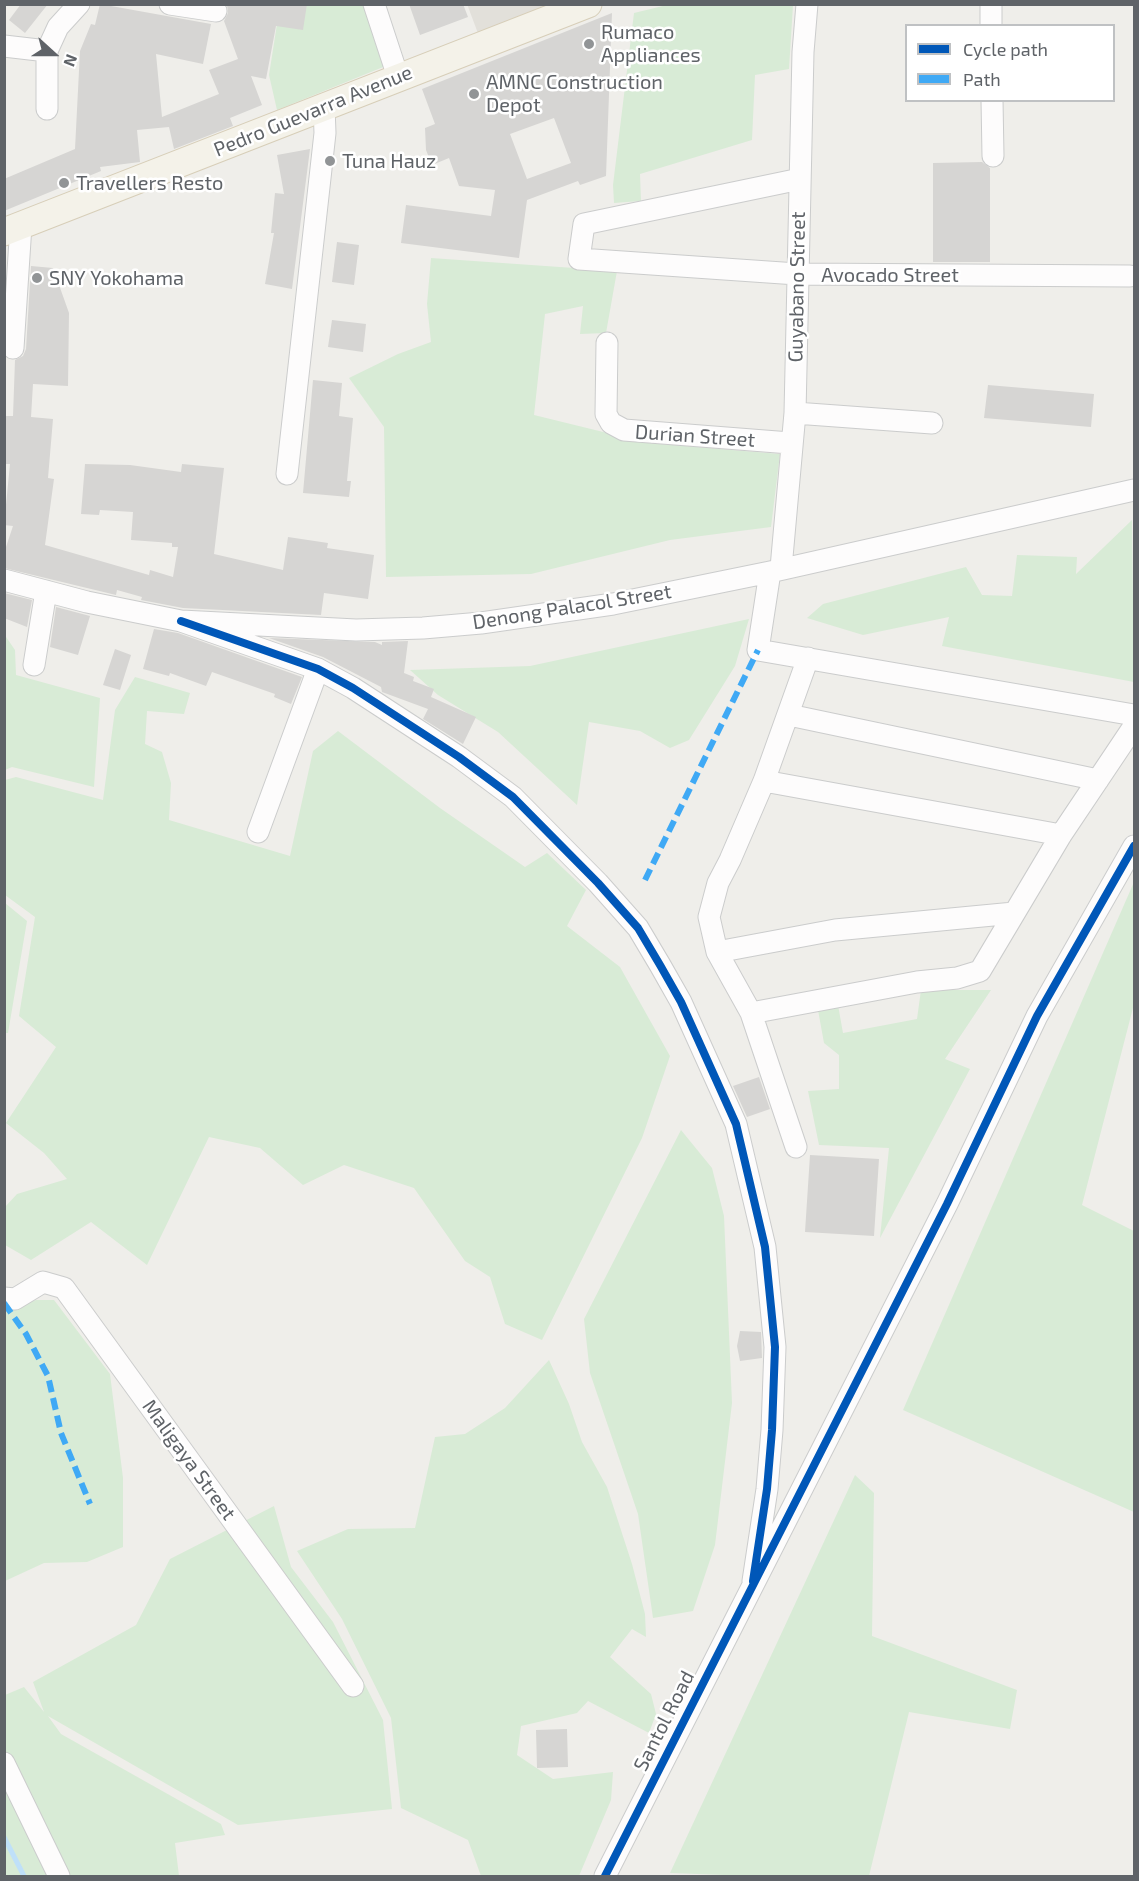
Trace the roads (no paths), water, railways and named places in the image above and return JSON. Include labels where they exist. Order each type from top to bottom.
[{"type":"main road","name":"Pedro Guevarra Avenue","points":[[13,229],[584,5]]},
{"type":"street","points":[[47,109],[47,51],[58,27],[79,4]]},
{"type":"street","points":[[170,4],[216,11]]},
{"type":"street","points":[[374,4],[398,77]]},
{"type":"street","name":"Guyabano Street","points":[[807,4],[802,52],[795,413],[776,570],[758,650],[808,658]]},
{"type":"street","points":[[990,4],[991,24]]},
{"type":"street","points":[[4,46],[47,51]]},
{"type":"street","points":[[992,102],[993,156]]},
{"type":"street","points":[[287,474],[325,133],[324,107]]},
{"type":"street","name":"Avocado Street","points":[[800,179],[584,224],[579,259],[797,274],[1130,276]]},
{"type":"street","points":[[13,229],[13,348]]},
{"type":"street","name":"Durian Street","points":[[607,343],[606,414],[610,423],[624,430],[790,443]]},
{"type":"street","points":[[795,413],[932,423]]},
{"type":"street","name":"Denong Palacol Street","points":[[4,580],[181,621],[356,630],[446,626],[613,604],[1134,490]]},
{"type":"street","points":[[34,665],[46,591]]},
{"type":"street","points":[[181,621],[318,669],[423,732],[513,796],[598,883],[638,928],[681,1002],[716,1076],[739,1133],[765,1247],[775,1347],[767,1490],[753,1581]]},
{"type":"street","points":[[796,1147],[752,1013],[717,952],[709,917],[713,899],[764,781],[808,658],[1134,715]]},
{"type":"street","points":[[258,832],[318,669]]},
{"type":"street","points":[[789,715],[1098,780]]},
{"type":"street","points":[[752,1013],[917,982],[957,978],[980,971],[1061,835],[1134,726]]},
{"type":"street","points":[[764,781],[1061,835]]},
{"type":"street","name":"Santol Road","points":[[605,1876],[753,1581],[947,1204],[1037,1016],[1134,846]]},
{"type":"street","points":[[717,952],[835,930],[1014,913]]},
{"type":"street","name":"Maligaya Street","points":[[4,1298],[15,1299],[43,1282],[64,1288],[353,1686]]},
{"type":"street","points":[[4,1763],[59,1876]]},
{"type":"waterway","points":[[4,1837],[24,1876]]},
{"type":"place","name":"Rumaco Appliances","points":[[589,44]]},
{"type":"place","name":"AMNC Construction Depot","points":[[474,94]]},
{"type":"place","name":"Tuna Hauz","points":[[330,161]]},
{"type":"place","name":"Travellers Resto","points":[[64,183]]},
{"type":"place","name":"SNY Yokohama","points":[[37,278]]}]
